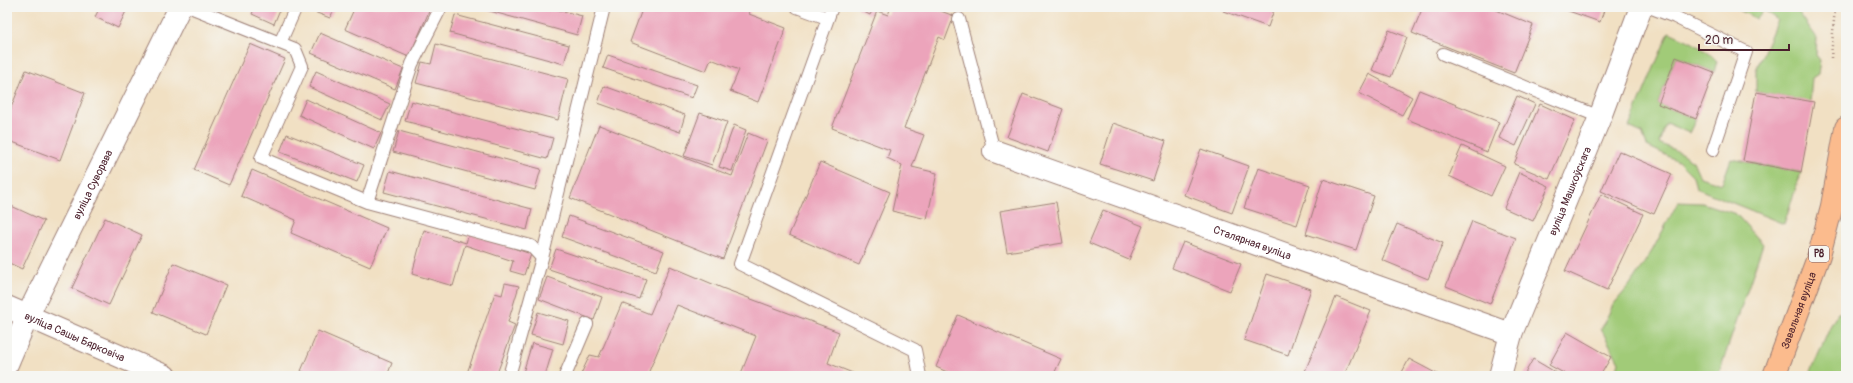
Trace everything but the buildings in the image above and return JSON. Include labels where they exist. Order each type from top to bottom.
[{"type":"main road","name":"Завальная вуліца","points":[[1774,376],[1818,255],[1832,206],[1846,128]]},
{"type":"street","name":"вуліца Суворава","points":[[7,364],[27,316],[180,7]]},
{"type":"street","name":"вуліца Машкоўскага","points":[[1500,376],[1511,334],[1600,117],[1641,7]]},
{"type":"street","name":"Сталярная вуліца","points":[[994,151],[1511,334]]},
{"type":"street","name":"вуліца Сашы Бярковіча","points":[[7,307],[165,376]]},
{"type":"lane","points":[[190,7],[294,49],[302,66],[261,158],[367,202],[531,246],[542,258]]},
{"type":"lane","points":[[280,43],[296,7]]},
{"type":"lane","points":[[367,202],[412,64],[441,7]]},
{"type":"lane","points":[[510,376],[542,258],[604,7]]},
{"type":"lane","points":[[797,7],[830,13],[740,264],[915,350],[920,376]]},
{"type":"lane","points":[[1649,7],[1675,17],[1746,52],[1713,150]]},
{"type":"lane","points":[[959,18],[994,151]]},
{"type":"lane","points":[[1443,54],[1600,117]]},
{"type":"lane","points":[[565,376],[587,324]]},
{"type":"path","points":[[1832,58],[1835,7]]},
{"type":"green space","points":[[1733,7],[1795,7],[1817,38],[1816,55],[1820,60],[1818,74],[1812,78],[1810,102],[1756,92],[1756,70],[1777,20],[1764,10],[1757,19]]},
{"type":"green space","points":[[1669,32],[1700,47],[1717,61],[1714,72],[1676,57],[1658,104],[1696,119],[1689,133],[1666,123],[1659,143],[1681,153],[1693,161],[1700,177],[1722,184],[1731,159],[1801,172],[1784,224],[1696,188],[1693,176],[1678,161],[1647,146],[1642,133],[1629,127]]},
{"type":"green space","points":[[1678,202],[1702,203],[1736,214],[1763,244],[1718,376],[1615,376],[1619,362],[1601,329],[1613,305],[1629,286],[1652,251]]},
{"type":"green space","points":[[1844,312],[1846,316],[1846,376],[1809,376],[1832,323],[1838,313]]}]
